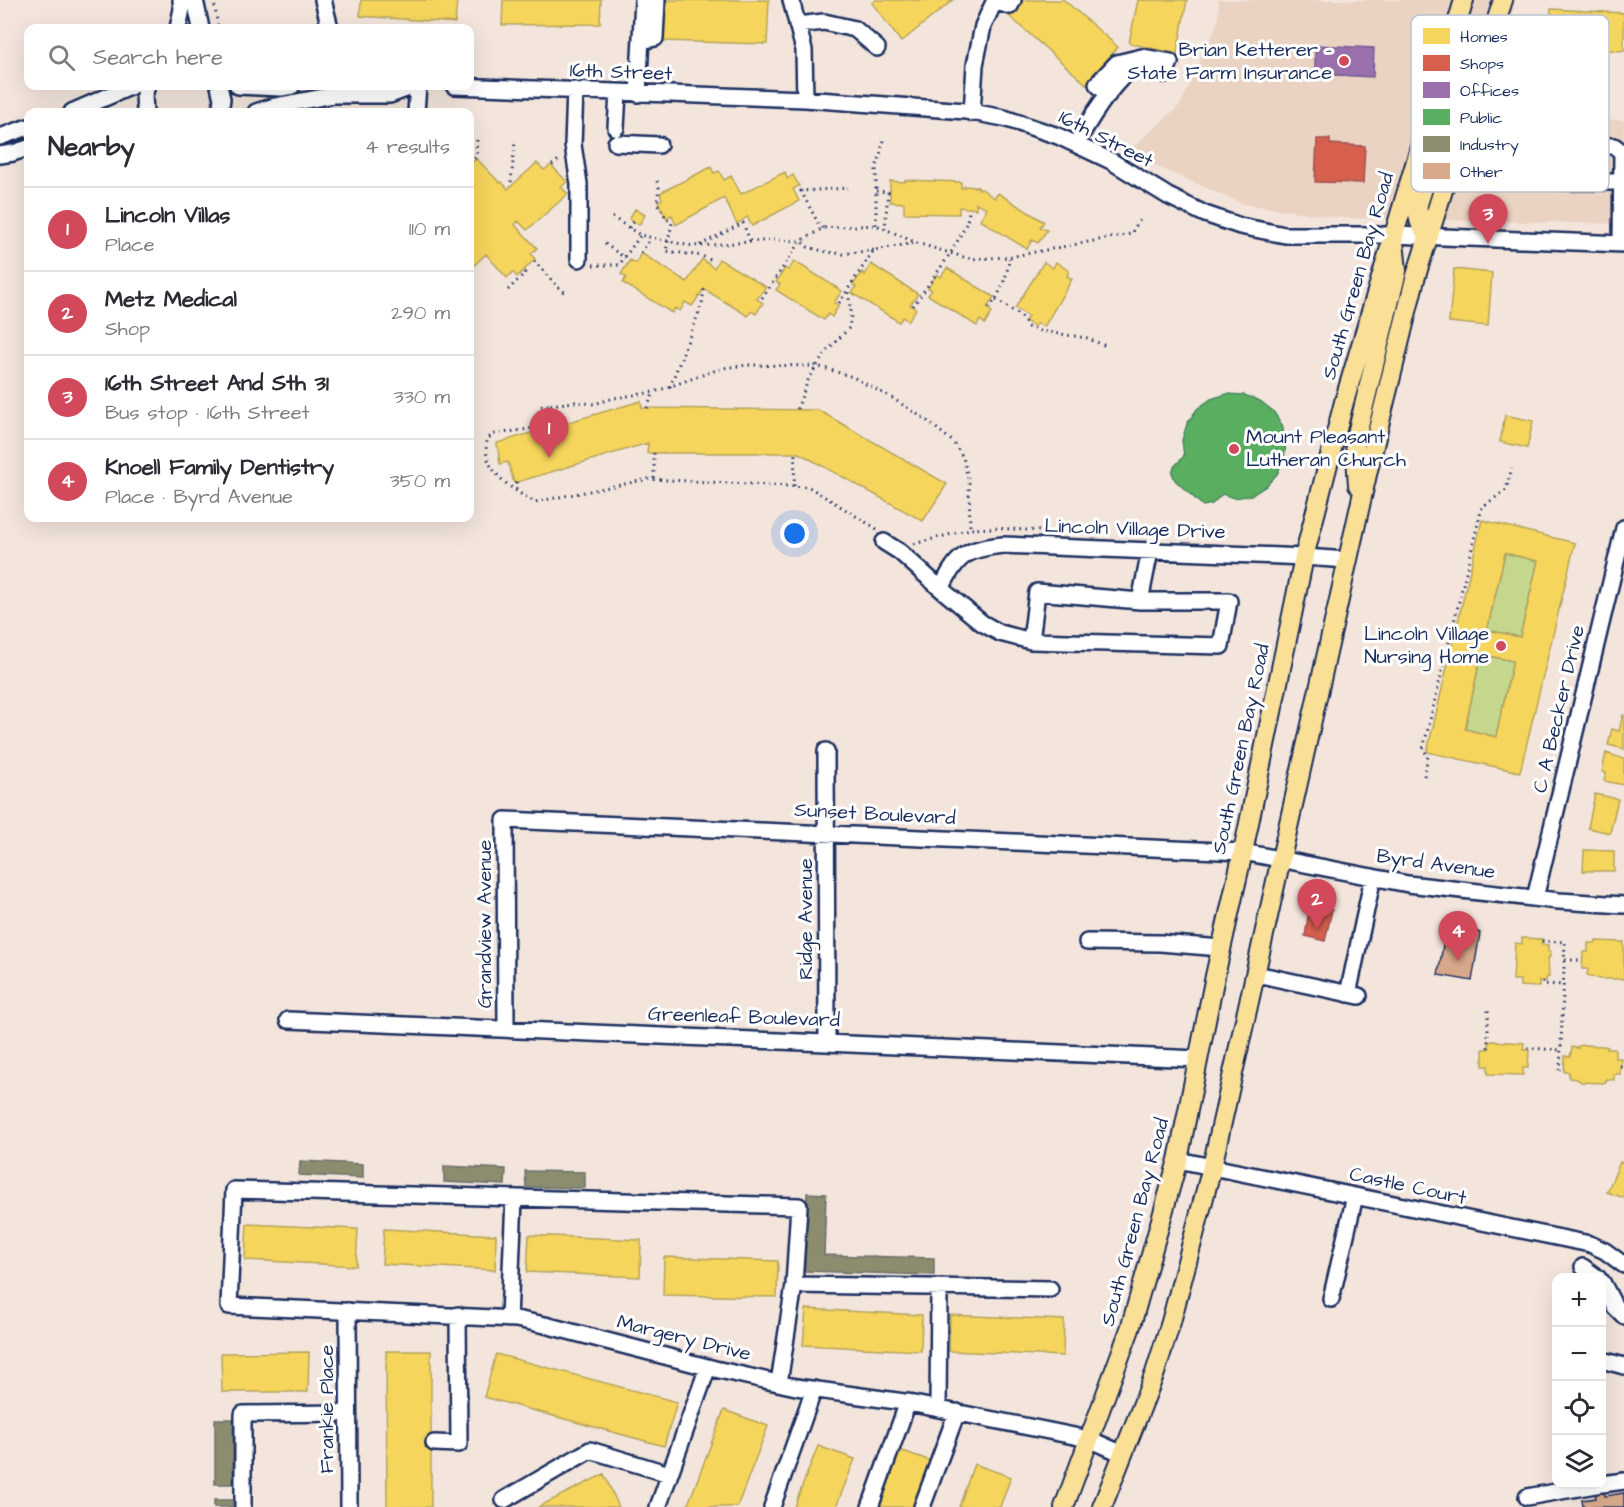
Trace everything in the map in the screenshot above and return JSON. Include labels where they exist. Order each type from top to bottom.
[{"type":"main road","name":"South Green Bay Road","points":[[1459,15],[1464,0]]},
{"type":"main road","points":[[1498,15],[1503,0]]},
{"type":"main road","name":"South Green Bay Road","points":[[1064,1507],[1130,1329],[1178,1160],[1304,557],[1344,402],[1411,175]]},
{"type":"main road","points":[[1422,192],[1418,204],[1418,216],[1420,226],[1429,236]]},
{"type":"main road","points":[[1102,1507],[1161,1353],[1212,1167],[1360,505],[1415,279],[1443,192]]},
{"type":"main road","points":[[1360,505],[1355,442],[1397,271],[1393,235]]},
{"type":"street","points":[[179,24],[182,9],[181,0]]},
{"type":"street","points":[[195,0],[200,24]]},
{"type":"street","points":[[323,0],[329,24]]},
{"type":"street","points":[[638,94],[643,0]]},
{"type":"street","points":[[642,41],[655,38],[657,0]]},
{"type":"street","points":[[791,0],[804,50],[805,99]]},
{"type":"street","points":[[972,112],[977,55],[983,26],[994,1],[1010,6],[1013,0]]},
{"type":"street","points":[[797,25],[824,22],[855,29],[877,48]]},
{"type":"street","points":[[1077,143],[1093,112],[1132,71],[1145,70],[1165,74]]},
{"type":"street","name":"16th Street","points":[[474,87],[805,99],[972,112],[1004,118],[1077,143],[1111,160],[1168,196],[1204,213],[1240,226],[1285,235],[1393,235],[1622,244]]},
{"type":"street","points":[[81,108],[123,90]]},
{"type":"street","points":[[146,90],[146,108]]},
{"type":"street","points":[[220,90],[221,108]]},
{"type":"street","points":[[269,108],[334,95],[390,95],[404,90]]},
{"type":"street","points":[[416,90],[416,108]]},
{"type":"street","points":[[575,90],[573,145],[579,184],[584,262]]},
{"type":"street","points":[[618,93],[616,136],[659,145]]},
{"type":"street","points":[[0,137],[24,128]]},
{"type":"street","points":[[1609,146],[1614,146],[1622,152],[1622,244]]},
{"type":"street","points":[[0,155],[24,149]]},
{"type":"street","points":[[1609,182],[1621,182]]},
{"type":"street","name":"C A Becker Drive","points":[[1535,898],[1624,528]]},
{"type":"street","points":[[881,536],[982,623],[1000,633],[1031,641],[1221,646],[1229,601],[1140,601],[1037,592],[1031,641]]},
{"type":"street","name":"Lincoln Village Drive","points":[[941,589],[951,567],[961,558],[977,548],[1003,545],[1348,560]]},
{"type":"street","points":[[1140,601],[1149,551]]},
{"type":"street","name":"Ridge Avenue","points":[[826,751],[827,1042]]},
{"type":"street","name":"Sunset Boulevard","points":[[505,819],[1243,852]]},
{"type":"street","name":"Grandview Avenue","points":[[505,819],[506,1029]]},
{"type":"street","name":"Byrd Avenue","points":[[1243,852],[1407,884],[1535,898],[1624,904]]},
{"type":"street","points":[[1256,974],[1353,995],[1373,877]]},
{"type":"street","points":[[1087,942],[1160,943],[1221,948]]},
{"type":"street","name":"Greenleaf Boulevard","points":[[288,1020],[1199,1059]]},
{"type":"street","name":"Castle Court","points":[[1178,1160],[1590,1244],[1605,1251],[1624,1265]]},
{"type":"street","name":"Margery Drive","points":[[514,1198],[234,1190],[229,1306],[458,1316],[545,1324],[778,1383],[908,1402],[1089,1439],[1123,1454]]},
{"type":"street","points":[[1331,1299],[1355,1196]]},
{"type":"street","points":[[509,1319],[514,1198],[799,1206],[794,1285],[778,1383]]},
{"type":"street","points":[[1583,1267],[1591,1273]]},
{"type":"street","points":[[794,1285],[1050,1289]]},
{"type":"street","points":[[938,1408],[939,1288]]},
{"type":"street","points":[[1606,1290],[1615,1307],[1624,1316]]},
{"type":"street","name":"Frankie Place","points":[[348,1311],[349,1507]]},
{"type":"street","points":[[434,1443],[459,1444],[458,1316]]},
{"type":"street","points":[[1606,1361],[1624,1366]]},
{"type":"street","points":[[658,1507],[708,1367]]},
{"type":"street","points":[[772,1507],[814,1389]]},
{"type":"street","points":[[870,1507],[908,1402]]},
{"type":"street","points":[[922,1507],[957,1412]]},
{"type":"street","points":[[243,1507],[243,1414],[348,1413]]},
{"type":"street","points":[[504,1500],[590,1450],[669,1474]]},
{"type":"street","points":[[1606,1484],[1624,1481]]},
{"type":"street","points":[[1527,1497],[1576,1489]]},
{"type":"path","points":[[214,0],[217,24]]},
{"type":"path","points":[[474,158],[477,139]]},
{"type":"path","points":[[876,225],[876,169],[884,140]]},
{"type":"path","points":[[511,182],[515,142]]},
{"type":"path","points":[[552,165],[560,159]]},
{"type":"path","points":[[657,181],[659,188],[657,203],[666,219],[672,223],[666,251],[702,256],[713,261]]},
{"type":"path","points":[[823,228],[801,191],[848,188]]},
{"type":"path","points":[[876,191],[888,192],[885,229]]},
{"type":"path","points":[[913,306],[950,254],[965,225],[969,210]]},
{"type":"path","points":[[612,217],[640,235],[699,246],[801,241],[808,247],[843,254],[917,243]]},
{"type":"path","points":[[762,298],[801,241],[823,228],[876,225],[917,243],[970,259],[1009,257],[1131,234],[1140,219]]},
{"type":"path","points":[[629,228],[634,221]]},
{"type":"path","points":[[699,246],[743,223],[751,242]]},
{"type":"path","points":[[584,262],[620,266],[640,235]]},
{"type":"path","points":[[642,254],[651,238]]},
{"type":"path","points":[[605,244],[625,258]]},
{"type":"path","points":[[839,303],[874,250]]},
{"type":"path","points":[[990,308],[996,300],[1008,267],[1009,257]]},
{"type":"path","points":[[534,261],[560,289],[568,294]]},
{"type":"path","points":[[508,290],[525,273],[523,271]]},
{"type":"path","points":[[670,387],[702,304],[704,289]]},
{"type":"path","points":[[797,409],[802,392],[826,352],[849,328],[851,322],[848,289]]},
{"type":"path","points":[[996,300],[1021,316],[1028,327],[1087,338],[1106,346]]},
{"type":"path","points":[[542,406],[575,402],[594,404],[614,398],[654,392],[722,368],[748,365],[818,366],[853,377],[892,398],[925,419],[952,441],[963,457],[969,483],[970,529]]},
{"type":"path","points":[[647,408],[654,392]]},
{"type":"path","points":[[549,405],[553,420],[530,429],[495,434],[488,438],[485,446],[491,467],[517,492],[535,502],[654,479],[809,487],[881,536]]},
{"type":"path","points":[[654,453],[654,479]]},
{"type":"path","points":[[794,486],[795,453]]},
{"type":"path","points":[[1424,776],[1428,756],[1423,749],[1482,507],[1506,490],[1512,468]]},
{"type":"path","points":[[516,482],[517,492]]},
{"type":"path","points":[[908,543],[929,542],[970,529],[994,528],[1050,532]]},
{"type":"path","points":[[1542,941],[1565,942],[1560,1071]]},
{"type":"path","points":[[1564,960],[1582,960]]},
{"type":"path","points":[[1543,981],[1543,984],[1564,985]]},
{"type":"path","points":[[1488,1008],[1488,1048]]},
{"type":"path","points":[[1527,1048],[1561,1050]]},
{"type":"shaded area","points":[[1219,0],[1516,0],[1511,15],[1411,15],[1411,192],[1609,192],[1609,120],[1624,120],[1624,224],[1340,218],[1243,204],[1126,153],[1180,105],[1218,22]]},
{"type":"green space","points":[[1505,553],[1538,561],[1520,637],[1487,630]]},
{"type":"green space","points":[[1481,654],[1513,661],[1496,737],[1465,729]]},
{"type":"building: Homes","points":[[361,0],[457,0],[455,23],[360,16]]},
{"type":"building: Homes","points":[[503,0],[601,0],[600,24],[502,25]]},
{"type":"building: Homes","points":[[663,0],[769,0],[767,44],[661,41]]},
{"type":"building: Homes","points":[[876,0],[953,0],[901,42],[872,3]]},
{"type":"building: Homes","points":[[1021,0],[1064,0],[1118,47],[1086,84],[1008,15]]},
{"type":"building: Homes","points":[[1138,0],[1187,0],[1177,54],[1129,43]]},
{"type":"building: Homes","points":[[1551,9],[1624,13],[1624,51],[1609,50],[1609,15],[1551,15]]},
{"type":"building: Homes","points":[[477,159],[508,189],[537,163],[544,170],[551,165],[567,182],[561,187],[568,194],[527,230],[518,221],[515,225],[537,248],[531,254],[535,259],[517,277],[513,272],[507,278],[486,254],[474,265],[474,161]]},
{"type":"building: Homes","points":[[711,167],[714,173],[719,171],[724,180],[731,176],[741,194],[785,172],[787,179],[793,175],[799,186],[793,189],[799,201],[752,226],[747,217],[737,224],[724,198],[676,225],[672,215],[666,218],[658,202],[662,199],[660,193]]},
{"type":"building: Homes","points":[[905,180],[961,182],[961,188],[964,186],[978,187],[994,198],[998,193],[1044,222],[1040,227],[1047,230],[1038,243],[1032,240],[1027,249],[980,220],[987,208],[976,203],[976,209],[959,207],[959,214],[904,213],[904,203],[890,202],[890,181],[905,182]]},
{"type":"building: Homes","points":[[635,209],[645,215],[639,225],[629,219]]},
{"type":"building: Homes","points":[[641,253],[687,282],[702,259],[714,268],[719,259],[766,287],[757,299],[763,303],[756,314],[751,311],[748,316],[704,289],[692,306],[685,302],[680,311],[675,308],[672,313],[623,283],[626,277],[621,274],[630,260],[636,263]]},
{"type":"building: Homes","points":[[794,261],[842,291],[834,303],[839,305],[832,317],[828,314],[824,320],[776,290],[780,284],[776,282],[785,268],[789,270]]},
{"type":"building: Homes","points":[[1044,262],[1053,268],[1056,262],[1069,271],[1067,276],[1072,279],[1044,327],[1037,323],[1035,327],[1025,321],[1028,316],[1015,308]]},
{"type":"building: Homes","points":[[871,264],[918,294],[910,305],[916,309],[908,321],[903,317],[899,322],[852,293],[856,287],[853,285],[862,272],[865,275]]},
{"type":"building: Homes","points":[[947,268],[994,297],[987,308],[992,312],[985,324],[980,320],[977,326],[928,295],[932,290],[928,288],[937,274],[941,277]]},
{"type":"building: Homes","points":[[1454,269],[1492,273],[1488,326],[1449,322]]},
{"type":"building: Homes","points":[[641,401],[642,408],[818,410],[947,484],[923,521],[799,453],[647,453],[648,443],[514,483],[508,462],[500,464],[497,443]]},
{"type":"building: Homes","points":[[1505,415],[1533,421],[1527,448],[1500,442]]},
{"type":"building: Homes","name":"Lincoln Village Nursing Home","points":[[1482,520],[1575,543],[1520,772],[1427,752]],"holes":[[[1505,553],[1538,561],[1520,637],[1487,630]],[[1481,654],[1513,661],[1496,737],[1465,729]]]},
{"type":"building: Homes","points":[[1623,715],[1624,749],[1608,745],[1612,729],[1619,731]]},
{"type":"building: Homes","points":[[1606,753],[1624,759],[1624,785],[1604,781],[1606,773],[1602,772]]},
{"type":"building: Homes","points":[[1595,794],[1618,799],[1610,833],[1588,828]]},
{"type":"building: Homes","points":[[1584,850],[1614,851],[1614,871],[1583,871]]},
{"type":"building: Homes","points":[[1522,938],[1542,939],[1541,944],[1548,945],[1548,951],[1550,951],[1549,977],[1546,981],[1539,981],[1539,987],[1520,986],[1520,980],[1513,980],[1515,943],[1522,944]]},
{"type":"building: Homes","points":[[1596,941],[1624,942],[1624,979],[1600,979],[1587,975],[1588,969],[1582,969],[1583,952],[1588,952],[1588,943],[1596,943]]},
{"type":"building: Homes","points":[[1489,1042],[1524,1043],[1523,1050],[1529,1050],[1528,1068],[1523,1068],[1523,1075],[1488,1074],[1488,1066],[1483,1066],[1483,1049],[1489,1049]]},
{"type":"building: Homes","points":[[1583,1045],[1615,1049],[1615,1058],[1621,1058],[1620,1074],[1614,1074],[1614,1080],[1606,1079],[1606,1082],[1602,1083],[1581,1082],[1569,1078],[1569,1072],[1564,1072],[1565,1056],[1570,1057],[1572,1047],[1578,1048]]},
{"type":"building: Homes","points":[[1620,1162],[1624,1164],[1624,1198],[1607,1192]]},
{"type":"building: Homes","points":[[247,1224],[358,1229],[356,1266],[245,1260]]},
{"type":"building: Homes","points":[[384,1229],[496,1235],[495,1270],[382,1264]]},
{"type":"building: Homes","points":[[529,1235],[641,1240],[640,1277],[527,1272]]},
{"type":"building: Homes","points":[[664,1257],[778,1261],[777,1297],[663,1295]]},
{"type":"building: Homes","points":[[806,1309],[922,1315],[921,1351],[803,1345]]},
{"type":"building: Homes","points":[[950,1315],[1064,1320],[1063,1356],[949,1351]]},
{"type":"building: Homes","points":[[386,1351],[431,1351],[431,1507],[387,1507]]},
{"type":"building: Homes","points":[[309,1352],[308,1392],[222,1392],[221,1353]]},
{"type":"building: Homes","points":[[496,1354],[677,1402],[664,1446],[484,1397]]},
{"type":"building: Homes","points":[[724,1410],[768,1426],[737,1507],[687,1507]]},
{"type":"building: Homes","points":[[818,1446],[855,1459],[836,1507],[794,1507]]},
{"type":"building: Homes","points":[[900,1450],[931,1461],[914,1507],[880,1507]]},
{"type":"building: Homes","points":[[974,1464],[1011,1477],[1000,1507],[959,1507]]},
{"type":"building: Homes","points":[[604,1474],[619,1507],[538,1507]]},
{"type":"building: Shops","points":[[1317,139],[1330,139],[1330,144],[1365,146],[1363,183],[1315,182]]},
{"type":"building: Shops","points":[[1310,904],[1332,910],[1325,941],[1305,936]]},
{"type":"building: Offices","name":"Brian Ketterer - State Farm Insurance","points":[[1315,45],[1374,48],[1373,77],[1315,74]]},
{"type":"building: Public","name":"Mount Pleasant Lutheran Church","points":[[1227,394],[1244,395],[1260,401],[1273,411],[1282,425],[1286,442],[1284,459],[1277,474],[1266,486],[1252,495],[1234,498],[1222,494],[1212,504],[1203,506],[1175,480],[1172,473],[1174,467],[1184,456],[1182,440],[1187,424],[1197,409],[1211,399]]},
{"type":"building: Industry","points":[[300,1161],[363,1164],[363,1178],[299,1175]]},
{"type":"building: Industry","points":[[444,1166],[506,1169],[505,1185],[444,1182]]},
{"type":"building: Industry","points":[[525,1171],[585,1172],[585,1188],[526,1187]]},
{"type":"building: Industry","points":[[807,1193],[826,1194],[824,1255],[934,1258],[934,1275],[804,1271]]},
{"type":"building: Industry","points":[[215,1419],[233,1419],[233,1484],[215,1484]]},
{"type":"building: Industry","points":[[214,1500],[232,1500],[232,1507],[214,1507]]},
{"type":"building: Other","points":[[1446,927],[1474,930],[1480,933],[1472,981],[1438,975]]},
{"type":"building: Other","points":[[1594,1489],[1603,1489],[1605,1496],[1624,1493],[1624,1507],[1583,1507],[1582,1500],[1596,1498]]},
{"type":"place","name":"Brian Ketterer - State Farm Insurance","points":[[1344,61]]},
{"type":"place","name":"16th Street And Sth 31","points":[[1488,244]]},
{"type":"place","name":"Mount Pleasant Lutheran Church","points":[[1234,449]]},
{"type":"place","name":"Lincoln Villas","points":[[549,458]]},
{"type":"place","name":"Lincoln Village Nursing Home","points":[[1501,646]]},
{"type":"place","name":"Metz Medical","points":[[1317,929]]},
{"type":"place","name":"Knoell Family Dentistry","points":[[1458,961]]}]
